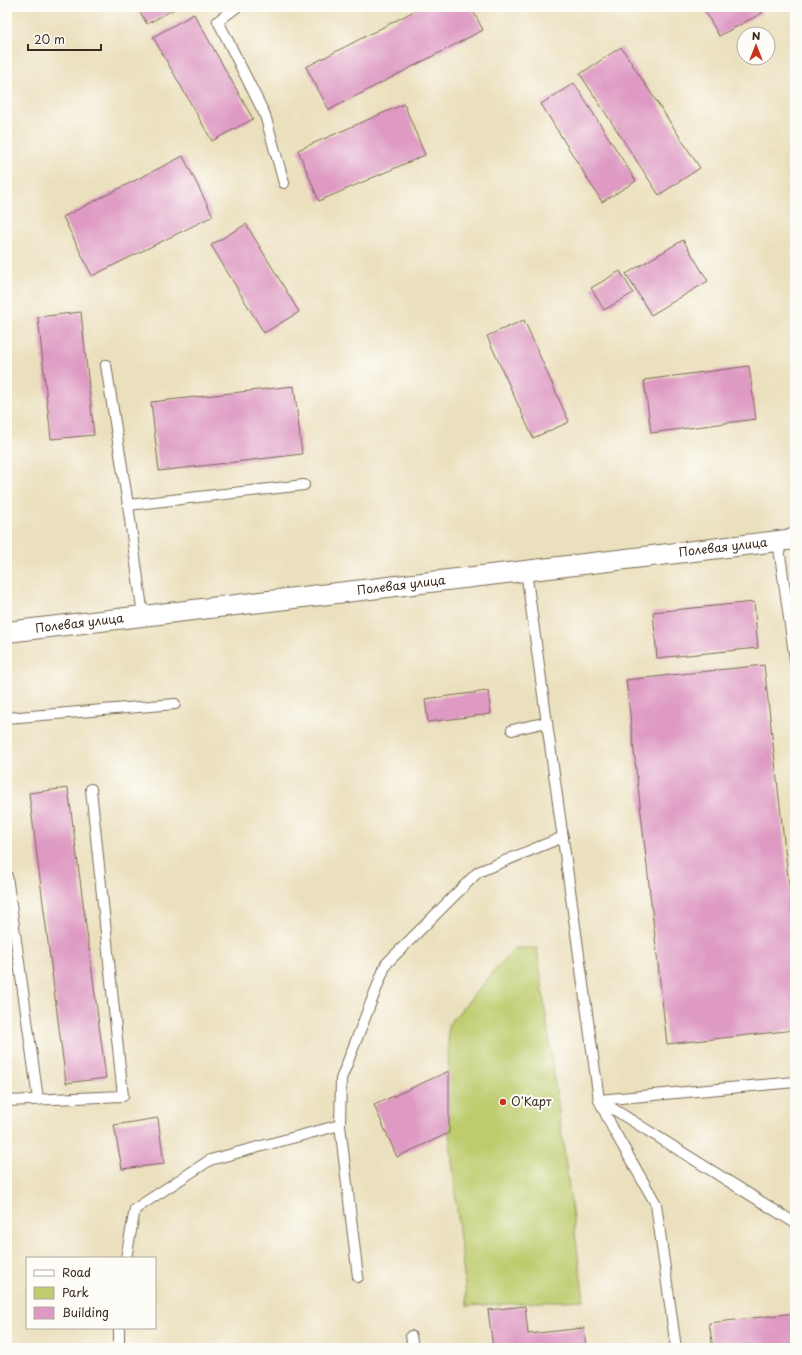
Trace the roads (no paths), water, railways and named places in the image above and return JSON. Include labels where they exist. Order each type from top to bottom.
[{"type":"street","name":"Полевая улица","points":[[7,632],[786,540]]},
{"type":"lane","points":[[237,7],[218,21],[265,115],[284,184]]},
{"type":"lane","points":[[106,365],[128,506],[143,616]]},
{"type":"lane","points":[[128,506],[304,485]]},
{"type":"lane","points":[[786,540],[795,660]]},
{"type":"lane","points":[[526,571],[599,1100],[613,1129],[656,1204],[676,1348]]},
{"type":"lane","points":[[7,718],[176,704]]},
{"type":"lane","points":[[512,730],[547,722]]},
{"type":"lane","points":[[7,1101],[123,1096],[91,789]]},
{"type":"lane","points":[[358,1277],[340,1125],[341,1079],[386,964],[478,872],[563,837]]},
{"type":"lane","points":[[7,876],[38,1099]]},
{"type":"lane","points":[[599,1100],[795,1082]]},
{"type":"lane","points":[[599,1100],[795,1224]]},
{"type":"lane","points":[[126,1257],[135,1209],[210,1160],[340,1125]]},
{"type":"lane","points":[[119,1329],[119,1348]]},
{"type":"lane","points":[[411,1336],[413,1348]]},
{"type":"place","name":"О'Карт","points":[[503,1102]]}]
